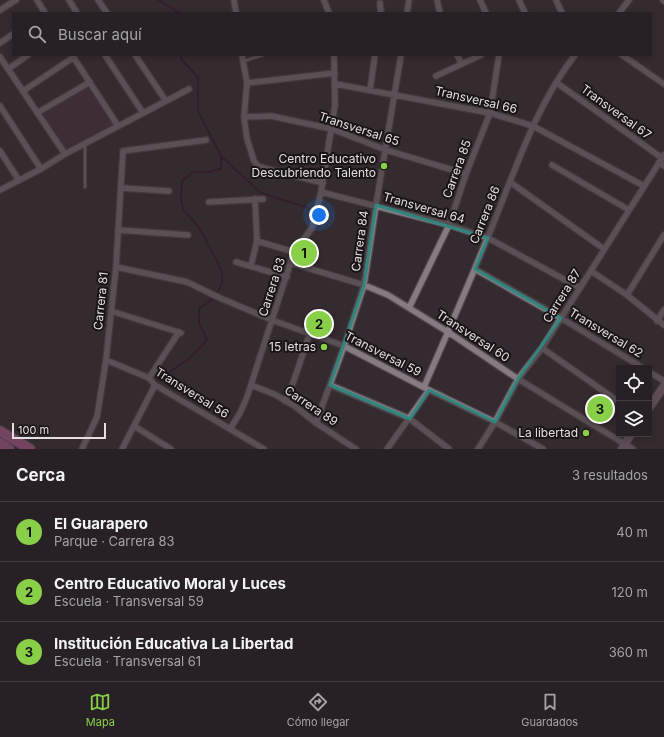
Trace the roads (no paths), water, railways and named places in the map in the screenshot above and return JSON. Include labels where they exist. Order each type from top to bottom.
[{"type":"highway","points":[[0,430],[30,449]]},
{"type":"highway","points":[[0,443],[9,449]]},
{"type":"street","points":[[0,10],[16,0]]},
{"type":"street","points":[[37,0],[44,12]]},
{"type":"street","points":[[69,0],[76,12]]},
{"type":"street","points":[[98,0],[106,12]]},
{"type":"street","points":[[234,0],[236,12]]},
{"type":"street","points":[[324,0],[329,12]]},
{"type":"street","points":[[407,12],[409,0]]},
{"type":"street","points":[[437,0],[440,12]]},
{"type":"street","points":[[480,0],[486,12]]},
{"type":"street","points":[[519,0],[525,12]]},
{"type":"street","points":[[556,0],[562,12]]},
{"type":"street","points":[[620,12],[629,0]]},
{"type":"street","points":[[380,3],[381,12]]},
{"type":"street","points":[[0,43],[12,35]]},
{"type":"street","points":[[8,69],[27,56]]},
{"type":"street","points":[[23,91],[73,56],[118,126]]},
{"type":"street","points":[[106,56],[143,113]]},
{"type":"street","points":[[136,56],[166,101]]},
{"type":"street","name":"Carrera 83","points":[[230,429],[240,413],[251,385],[294,252],[312,228],[323,183],[332,129],[336,84],[334,56]]},
{"type":"street","points":[[370,90],[375,56]]},
{"type":"street","name":"Carrera 84","points":[[316,423],[364,285],[401,56]]},
{"type":"street","points":[[458,56],[462,64]]},
{"type":"street","points":[[436,76],[479,56]]},
{"type":"street","name":"Carrera 85","points":[[409,308],[449,225],[466,174],[490,113],[499,56]]},
{"type":"street","name":"Carrera 86","points":[[387,449],[410,419],[427,389],[448,332],[533,126],[564,69],[574,56]]},
{"type":"street","points":[[623,56],[664,84]]},
{"type":"street","points":[[0,57],[65,154]]},
{"type":"street","points":[[243,58],[247,83],[244,117],[254,161],[258,166],[264,168],[323,183]]},
{"type":"street","points":[[247,83],[335,73]]},
{"type":"street","points":[[37,113],[90,82]]},
{"type":"street","name":"Transversal 67","points":[[557,83],[662,160]]},
{"type":"street","name":"Transversal 66","points":[[336,84],[490,113],[533,126],[644,186]]},
{"type":"street","points":[[0,190],[18,179],[40,169],[65,154],[189,89]]},
{"type":"street","points":[[0,106],[40,169]]},
{"type":"street","name":"Transversal 65","points":[[244,117],[271,116],[332,129],[386,150],[466,174]]},
{"type":"street","name":"Carrera 81","points":[[82,449],[96,417],[106,360],[116,267],[123,151],[206,140]]},
{"type":"street","points":[[0,151],[18,179]]},
{"type":"street","name":"Carrera 87","points":[[478,449],[495,422],[518,379],[542,348],[662,160]]},
{"type":"street","points":[[552,166],[629,210]]},
{"type":"street","points":[[510,182],[604,249]]},
{"type":"street","points":[[121,188],[169,191]]},
{"type":"street","name":"Transversal 64","points":[[321,192],[449,225],[488,238],[580,288]]},
{"type":"street","points":[[209,202],[263,198]]},
{"type":"street","points":[[251,266],[257,241],[255,199]]},
{"type":"street","points":[[118,230],[188,235]]},
{"type":"street","points":[[627,295],[664,236]]},
{"type":"street","points":[[257,241],[294,252]]},
{"type":"street","points":[[236,262],[287,277]]},
{"type":"street","name":"Transversal 60","points":[[291,263],[364,285],[388,296],[448,332],[623,447],[633,449]]},
{"type":"street","name":"Transversal 59","points":[[116,267],[187,282],[272,320],[344,346],[495,422],[543,449]]},
{"type":"street","name":"Transversal 62","points":[[475,269],[561,318],[638,365]]},
{"type":"street","points":[[591,270],[627,295],[657,321],[664,325]]},
{"type":"street","points":[[657,321],[664,310]]},
{"type":"street","points":[[111,311],[180,332],[149,378]]},
{"type":"street","points":[[285,401],[293,383],[310,333]]},
{"type":"street","points":[[542,348],[618,401]]},
{"type":"street","name":"Transversal 56","points":[[106,360],[149,378],[155,384],[264,449]]},
{"type":"street","name":"Transversal 62","points":[[652,374],[664,381]]},
{"type":"street","points":[[122,449],[155,384]]},
{"type":"street","name":"Carrera 89","points":[[251,385],[274,394],[356,449]]},
{"type":"street","points":[[330,385],[410,419],[449,449]]},
{"type":"street","points":[[652,404],[664,386]]},
{"type":"street","points":[[134,426],[171,449]]},
{"type":"street","points":[[623,447],[630,437]]},
{"type":"lane","points":[[243,58],[256,56]]},
{"type":"lane","points":[[85,144],[85,187]]},
{"type":"waterway","points":[[158,0],[178,12]]},
{"type":"waterway","points":[[181,56],[181,59],[198,77],[198,111],[221,156],[261,193],[309,208]]},
{"type":"waterway","points":[[157,380],[189,359],[207,340],[199,323],[199,308],[208,303],[217,293],[222,284],[222,271],[200,229],[183,209],[181,197],[182,181],[193,172],[208,172],[221,169],[221,156]]},
{"type":"place","name":"Centro Educativo Descubriendo Talento","points":[[384,166]]},
{"type":"place","name":"El Guarapero","points":[[304,253]]},
{"type":"place","name":"Centro Educativo Moral y Luces","points":[[319,324]]},
{"type":"place","name":"15 letras","points":[[324,347]]},
{"type":"place","name":"Institución Educativa La Libertad","points":[[600,409]]},
{"type":"place","name":"La libertad","points":[[586,433]]}]
